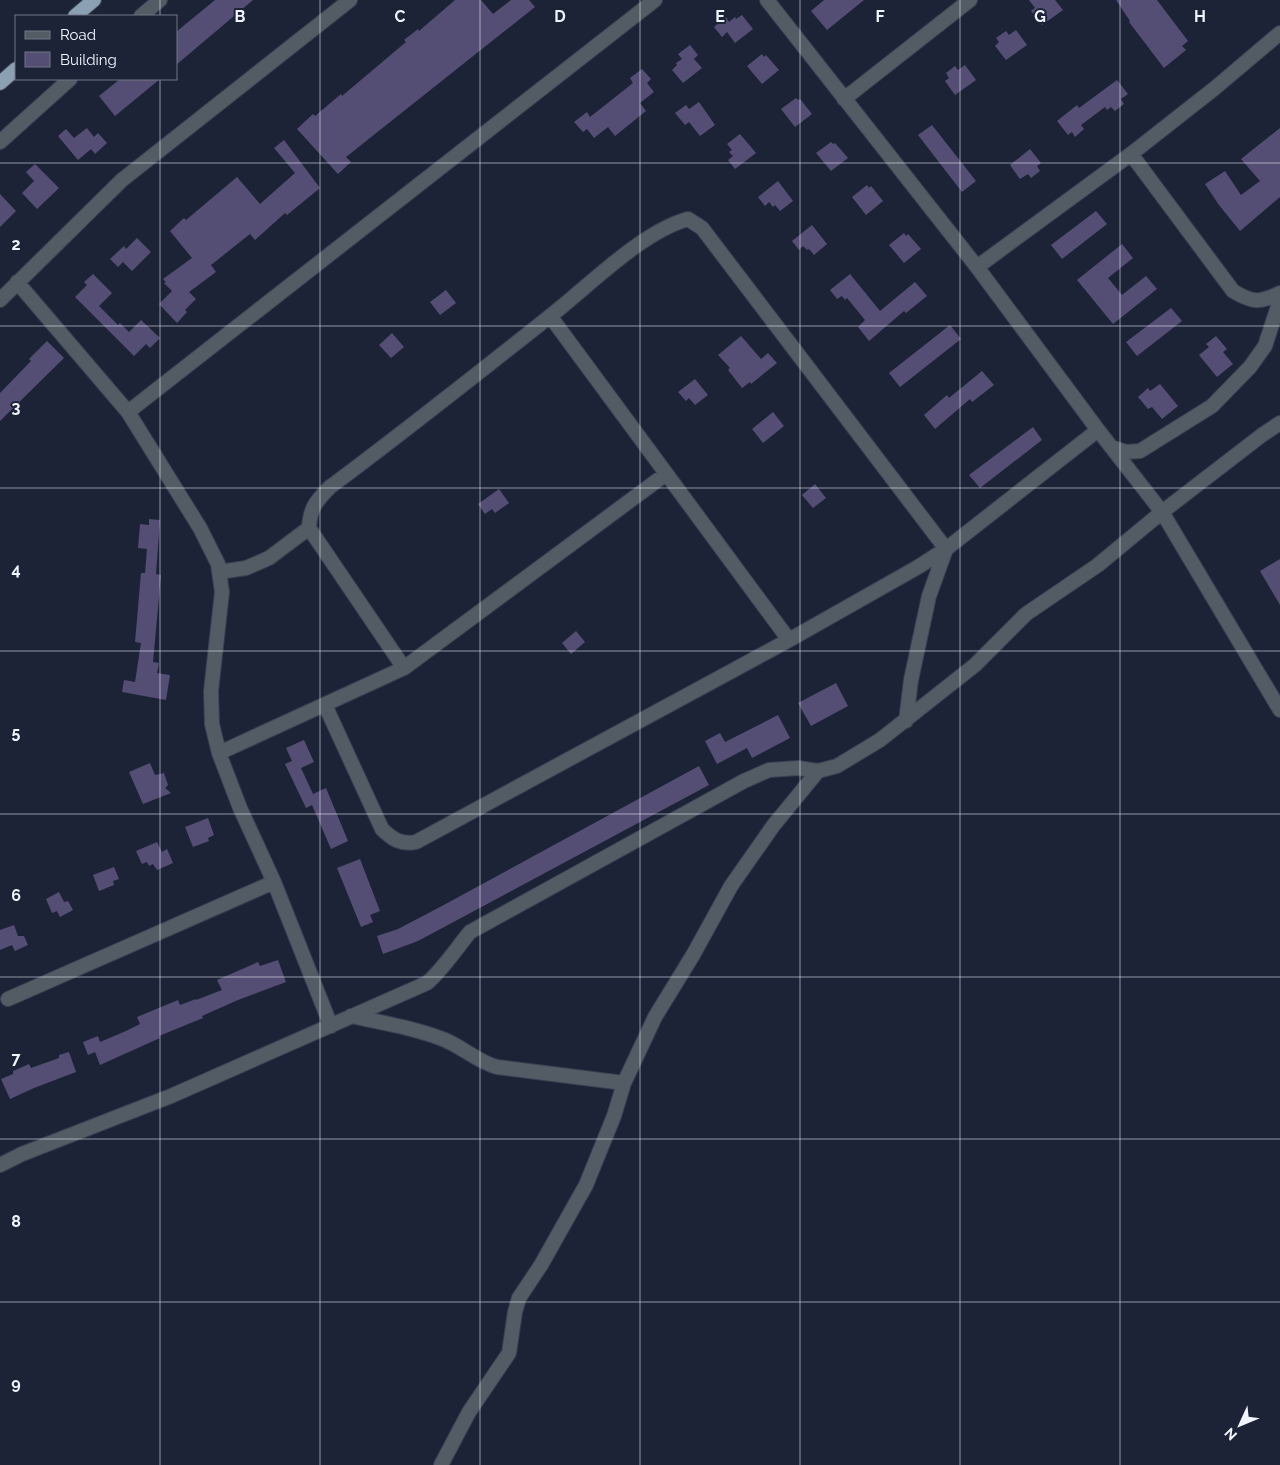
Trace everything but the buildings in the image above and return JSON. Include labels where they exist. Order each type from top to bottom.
[{"type":"highway","points":[[76,15],[94,0]]},
{"type":"highway","points":[[0,83],[15,69]]},
{"type":"street","points":[[142,15],[160,0]]},
{"type":"street","points":[[0,300],[122,180],[350,0]]},
{"type":"street","points":[[128,412],[655,0]]},
{"type":"street","points":[[767,0],[977,267],[1098,430],[1162,512],[1280,710]]},
{"type":"street","points":[[844,99],[970,0]]},
{"type":"street","points":[[977,267],[1131,154],[1215,88],[1280,33]]},
{"type":"street","points":[[0,142],[69,80]]},
{"type":"street","points":[[1131,154],[1233,291],[1249,300],[1265,300],[1280,293]]},
{"type":"street","points":[[404,668],[310,528],[310,514],[316,501],[330,487],[550,316],[630,251],[652,235],[674,223],[688,219],[702,228],[946,549]]},
{"type":"street","points":[[17,282],[128,412],[200,528],[218,564],[222,592],[211,692],[212,724],[220,753],[240,808],[274,882],[331,1026]]},
{"type":"street","points":[[1111,447],[1126,452],[1140,451],[1212,406],[1250,368],[1260,353],[1280,300]]},
{"type":"street","points":[[550,316],[789,640]]},
{"type":"street","points":[[0,1165],[22,1154],[171,1096],[427,983],[440,971],[470,932],[744,781],[769,770],[798,768],[818,771],[837,766],[880,740],[906,721],[975,665],[1026,614],[1098,565],[1162,512],[1280,423]]},
{"type":"street","points":[[325,705],[382,829],[391,839],[408,844],[416,842],[789,640],[918,567],[946,549],[1098,430]]},
{"type":"street","points":[[220,753],[404,668],[666,474]]},
{"type":"street","points":[[219,572],[246,568],[269,558],[310,528]]},
{"type":"street","points":[[906,721],[912,680],[929,596],[946,549]]},
{"type":"street","points":[[441,1465],[469,1412],[509,1353],[519,1298],[541,1264],[586,1185],[614,1116],[624,1083],[655,1017],[731,886],[773,826],[818,771]]},
{"type":"street","points":[[8,999],[274,882]]},
{"type":"street","points":[[351,1016],[441,1038],[459,1046],[487,1064],[624,1083]]}]
